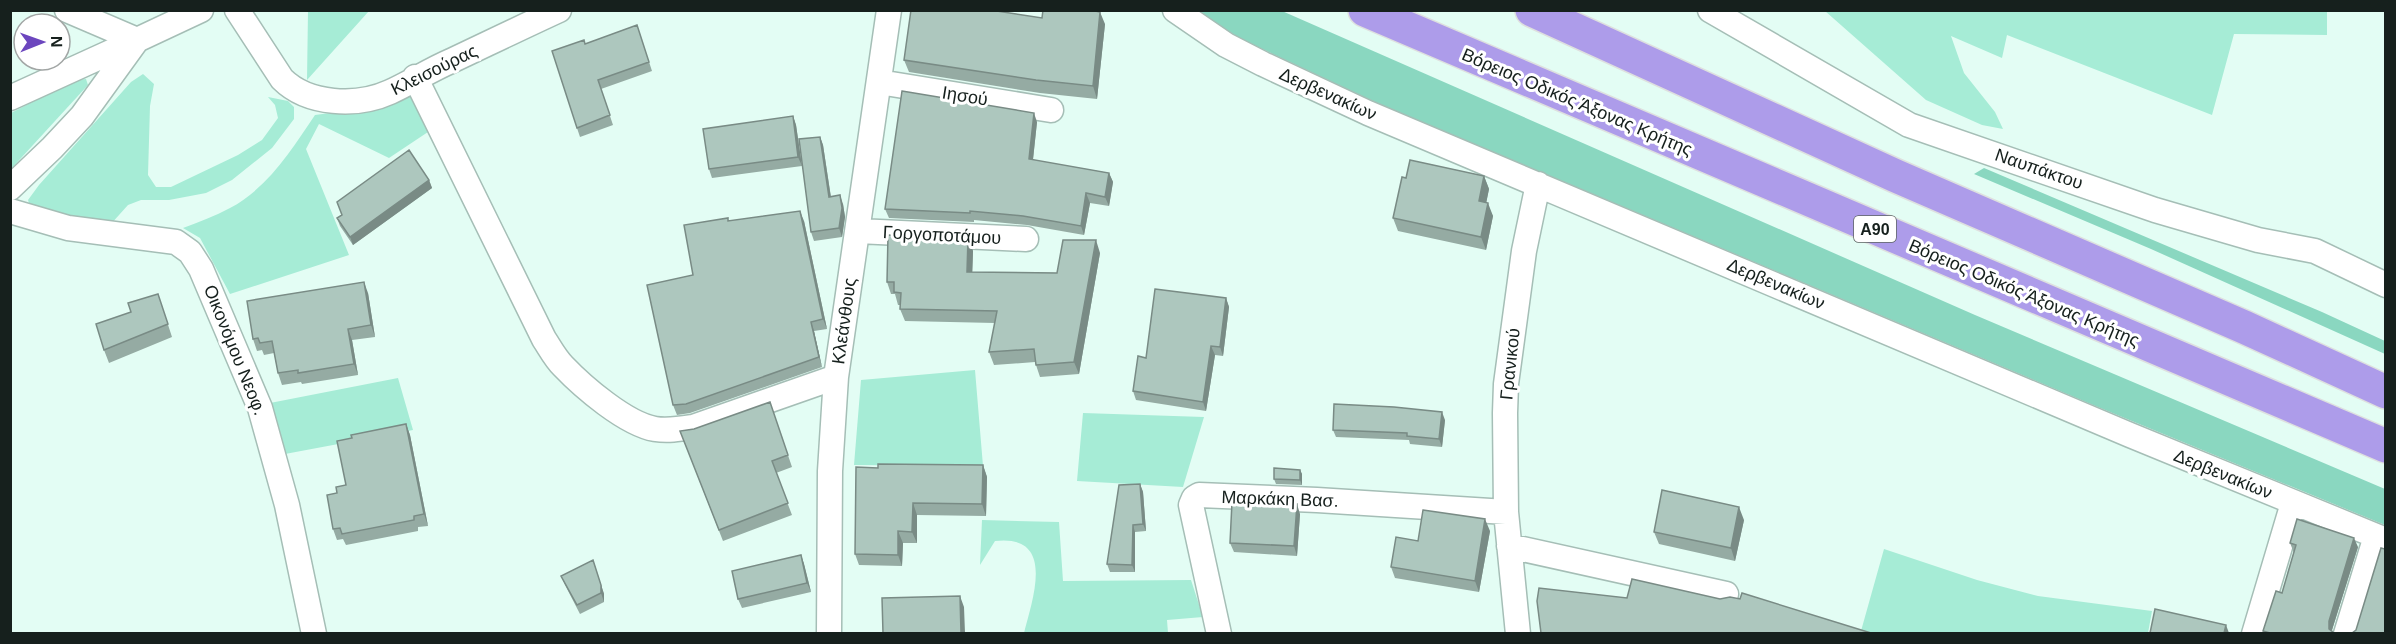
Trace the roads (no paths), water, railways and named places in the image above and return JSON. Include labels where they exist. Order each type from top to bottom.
[{"type":"highway","name":"Βόρειος Οδικός Άξονας Κρήτης","points":[[1365,10],[2385,446]]},
{"type":"highway","points":[[1532,10],[1896,176],[2233,322],[2385,392]]},
{"type":"street","points":[[67,10],[137,40]]},
{"type":"street","points":[[10,98],[201,10]]},
{"type":"street","name":"Κλεισούρας","points":[[237,10],[282,79],[291,88],[302,94],[328,100],[358,99],[388,93],[416,77],[559,10]]},
{"type":"street","name":"Κλεάνθους","points":[[829,633],[830,471],[836,377],[889,10]]},
{"type":"street","name":"Δερβενακίων","points":[[1175,10],[1226,45],[1289,77],[2293,503],[2381,538]]},
{"type":"street","name":"Ναυπάκτου","points":[[1710,10],[1909,125],[2155,210],[2258,240],[2315,251],[2385,285]]},
{"type":"street","points":[[10,188],[82,116],[137,40]]},
{"type":"street","points":[[416,77],[544,339],[562,366],[617,412],[654,429],[674,430],[693,427],[836,377]]},
{"type":"street","name":"Ιησού","points":[[879,82],[1051,110]]},
{"type":"street","name":"Γρανικού","points":[[1518,633],[1506,512],[1504,450],[1506,384],[1524,251],[1538,184]]},
{"type":"street","name":"Οικονόμου Νεοφ.","points":[[10,211],[44,223],[68,228],[166,240],[183,245],[190,252],[201,269],[260,408],[287,505],[314,633]]},
{"type":"street","name":"Γοργοποτάμου","points":[[858,231],[1026,239]]},
{"type":"street","name":"Μαρκάκη Βασ.","points":[[1219,633],[1191,505],[1194,498],[1199,495],[1506,512]]},
{"type":"street","points":[[2254,633],[2293,503]]},
{"type":"street","points":[[2346,633],[2381,538]]},
{"type":"street","points":[[1509,546],[1726,594]]}]
